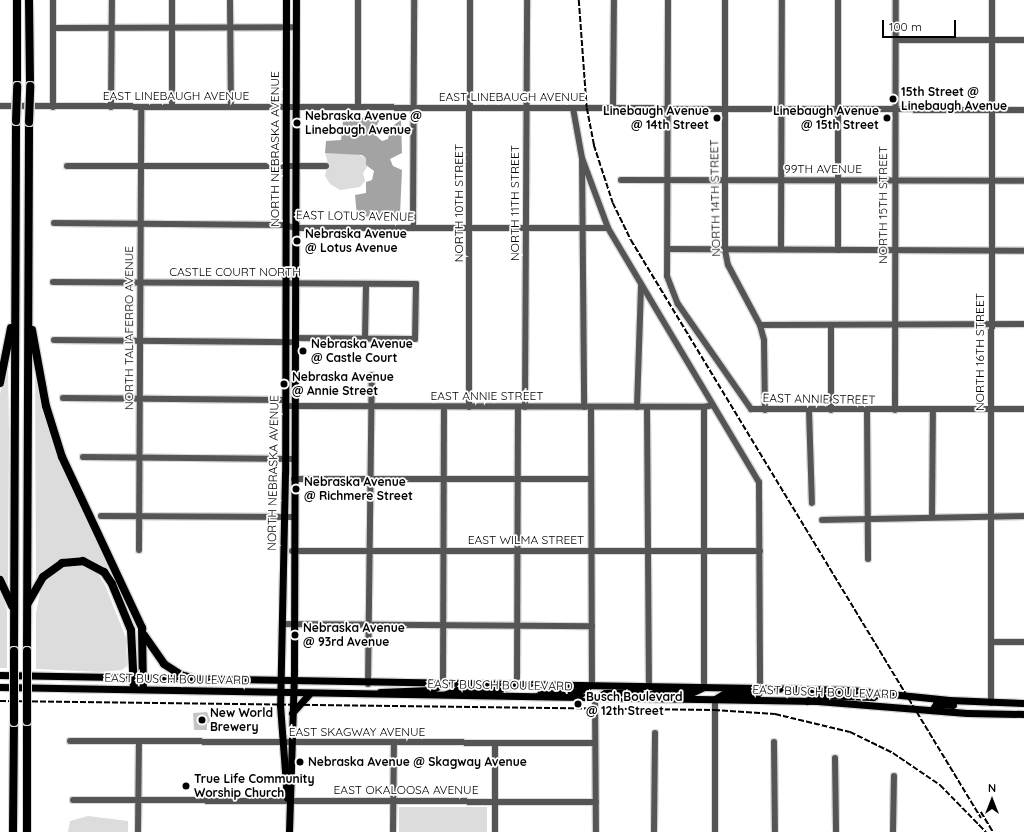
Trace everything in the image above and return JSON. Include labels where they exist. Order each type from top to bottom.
[{"type":"highway","points":[[13,832],[17,0]]},
{"type":"highway","points":[[27,832],[28,122],[30,86],[29,0]]},
{"type":"highway","points":[[0,383],[15,310]]},
{"type":"highway","points":[[28,312],[42,388],[58,446],[143,633],[164,664],[181,675],[192,678]]},
{"type":"highway","points":[[27,606],[43,577],[57,565],[78,560],[99,569],[112,584],[131,630],[134,689]]},
{"type":"highway","points":[[0,580],[14,611]]},
{"type":"highway","points":[[143,633],[143,689]]},
{"type":"main road","name":"NORTH NEBRASKA AVENUE","points":[[286,0],[285,459],[282,743],[288,802],[289,832]]},
{"type":"main road","name":"NORTH NEBRASKA AVENUE","points":[[288,802],[292,692],[294,681],[292,551],[295,459],[296,0]]},
{"type":"main road","points":[[283,563],[287,566],[293,590]]},
{"type":"main road","name":"EAST BUSCH BOULEVARD","points":[[0,675],[283,680],[368,684],[760,688],[880,693],[991,703],[1024,703]]},
{"type":"main road","points":[[366,695],[391,690],[430,690],[443,684]]},
{"type":"main road","points":[[444,696],[457,690],[498,690],[514,685]]},
{"type":"main road","points":[[529,696],[548,692],[576,692],[592,686]]},
{"type":"main road","name":"EAST BUSCH BOULEVARD","points":[[0,687],[310,692],[366,695],[529,696],[806,701],[932,710],[1024,714]]},
{"type":"main road","points":[[595,698],[605,693],[641,692],[649,687]]},
{"type":"main road","points":[[638,698],[654,693],[691,693],[704,687]]},
{"type":"main road","points":[[715,699],[725,693],[758,693],[760,688]]},
{"type":"main road","points":[[291,716],[300,701],[310,692]]},
{"type":"main road","points":[[806,701],[816,695],[871,697],[880,693]]},
{"type":"main road","points":[[932,710],[936,704],[972,706],[978,702]]},
{"type":"street","points":[[53,0],[53,106]]},
{"type":"street","points":[[111,107],[112,0]]},
{"type":"street","points":[[172,0],[172,107]]},
{"type":"street","points":[[230,0],[231,106]]},
{"type":"street","points":[[358,0],[358,107]]},
{"type":"street","points":[[413,228],[414,0]]},
{"type":"street","name":"NORTH 10TH STREET","points":[[469,407],[470,0]]},
{"type":"street","name":"NORTH 11TH STREET","points":[[525,407],[527,0]]},
{"type":"street","points":[[613,108],[614,0]]},
{"type":"street","points":[[668,0],[669,249],[1024,251]]},
{"type":"street","name":"NORTH 14TH STREET","points":[[725,0],[725,250],[728,265],[745,302],[760,325],[764,340],[764,410]]},
{"type":"street","points":[[781,249],[782,0]]},
{"type":"street","points":[[838,0],[838,250]]},
{"type":"street","name":"NORTH 15TH STREET","points":[[895,410],[894,110],[896,0]]},
{"type":"street","name":"NORTH 16TH STREET","points":[[991,703],[991,251],[989,110],[992,0]]},
{"type":"street","points":[[53,28],[286,29],[296,27]]},
{"type":"street","points":[[896,40],[1024,40]]},
{"type":"street","name":"EAST LINEBAUGH AVENUE","points":[[0,106],[1024,110]]},
{"type":"street","name":"NORTH TALIAFERRO AVENUE","points":[[139,550],[141,107]]},
{"type":"street","points":[[573,108],[582,158],[608,228],[641,286],[756,475],[760,491],[760,688]]},
{"type":"street","points":[[582,158],[584,407]]},
{"type":"street","points":[[66,166],[326,166]]},
{"type":"street","name":"99TH AVENUE","points":[[621,180],[725,179],[1024,181]]},
{"type":"street","name":"EAST LOTUS AVENUE","points":[[54,223],[286,225],[295,228],[608,228]]},
{"type":"street","name":"EAST ANNIE STREET","points":[[669,249],[667,276],[678,304],[751,409],[1024,409]]},
{"type":"street","name":"CASTLE COURT NORTH","points":[[53,282],[285,283],[366,285],[416,284],[415,339],[365,339]]},
{"type":"street","points":[[54,340],[285,342],[295,340],[365,339],[366,285]]},
{"type":"street","points":[[637,407],[641,286]]},
{"type":"street","points":[[760,325],[1024,324]]},
{"type":"street","points":[[831,325],[831,410]]},
{"type":"street","points":[[368,684],[372,375]]},
{"type":"street","name":"EAST ANNIE STREET","points":[[63,398],[285,403],[295,406],[704,407],[713,405]]},
{"type":"street","points":[[443,684],[444,407]]},
{"type":"street","points":[[514,685],[518,625],[518,407]]},
{"type":"street","points":[[591,407],[592,686]]},
{"type":"street","points":[[647,407],[649,687]]},
{"type":"street","points":[[704,407],[704,687]]},
{"type":"street","points":[[809,410],[812,503]]},
{"type":"street","points":[[867,410],[868,559]]},
{"type":"street","points":[[932,516],[933,410]]},
{"type":"street","points":[[83,458],[295,459]]},
{"type":"street","points":[[294,479],[591,479]]},
{"type":"street","points":[[101,516],[293,517]]},
{"type":"street","points":[[822,520],[868,521],[932,516],[1024,516]]},
{"type":"street","name":"EAST WILMA STREET","points":[[292,551],[760,551]]},
{"type":"street","points":[[283,624],[592,626]]},
{"type":"street","points":[[991,642],[1024,642]]},
{"type":"street","points":[[595,698],[596,832]]},
{"type":"street","points":[[715,699],[715,832]]},
{"type":"street","points":[[654,733],[654,832]]},
{"type":"street","name":"EAST SKAGWAY AVENUE","points":[[70,741],[291,744],[394,742],[595,743]]},
{"type":"street","points":[[138,832],[139,742]]},
{"type":"street","points":[[393,832],[394,742]]},
{"type":"street","points":[[495,742],[495,832]]},
{"type":"street","points":[[774,742],[775,832]]},
{"type":"street","points":[[835,758],[836,832]]},
{"type":"street","points":[[894,776],[894,832]]},
{"type":"street","name":"EAST OKALOOSA AVENUE","points":[[73,800],[596,802]]},
{"type":"shaded area","points":[[353,117],[380,119],[373,133],[382,141],[388,139],[391,127],[401,120],[402,153],[390,159],[393,166],[402,170],[400,215],[357,217],[355,195],[366,193],[366,182],[372,180],[374,171],[366,165],[366,158],[362,155],[325,153],[326,141],[341,140],[343,121]]},
{"type":"shaded area","points":[[352,152],[366,158],[367,167],[363,173],[365,181],[360,187],[340,190],[330,184],[325,176],[328,163],[325,153]]},
{"type":"shaded area","points":[[8,365],[8,590],[0,576],[0,394]]},
{"type":"shaded area","points":[[35,368],[47,412],[113,573],[111,574],[96,562],[79,558],[36,583]]},
{"type":"shaded area","points":[[71,564],[85,565],[96,571],[105,585],[126,638],[127,666],[122,670],[101,672],[36,669],[36,613],[40,592],[48,577]]},
{"type":"shaded area","points":[[0,586],[7,611],[7,668],[0,668]]},
{"type":"shaded area","points":[[399,807],[487,807],[487,832],[399,832]]},
{"type":"shaded area","points":[[88,816],[128,821],[128,832],[68,832],[70,821]]},
{"type":"building","name":"New World Brewery","points":[[207,712],[211,723],[207,723],[207,730],[194,730],[193,713]]},
{"type":"railway","points":[[579,0],[587,108],[594,145],[613,203],[631,240],[981,818]]},
{"type":"railway","points":[[0,701],[714,710],[775,714],[850,732],[893,753],[940,785],[986,832]]},
{"type":"railway","points":[[981,812],[993,832]]},
{"type":"place","name":"15th Street @ Linebaugh Avenue","points":[[893,99]]},
{"type":"place","name":"Linebaugh Avenue @ 14th Street","points":[[717,118]]},
{"type":"place","name":"Linebaugh Avenue @ 15th Street","points":[[887,118]]},
{"type":"place","name":"Nebraska Avenue @ Linebaugh Avenue","points":[[297,123]]},
{"type":"place","name":"Nebraska Avenue @ Lotus Avenue","points":[[297,241]]},
{"type":"place","name":"Nebraska Avenue @ Castle Court","points":[[303,351]]},
{"type":"place","name":"Nebraska Avenue @ Annie Street","points":[[284,384]]},
{"type":"place","name":"Nebraska Avenue @ Richmere Street","points":[[296,489]]},
{"type":"place","name":"Nebraska Avenue @ 93rd Avenue","points":[[295,635]]},
{"type":"place","name":"Busch Boulevard @ 12th Street","points":[[578,704]]},
{"type":"place","name":"New World Brewery","points":[[202,720]]},
{"type":"place","name":"Nebraska Avenue @ Skagway Avenue","points":[[300,762]]},
{"type":"place","name":"True Life Community Worship Church","points":[[186,786]]}]
